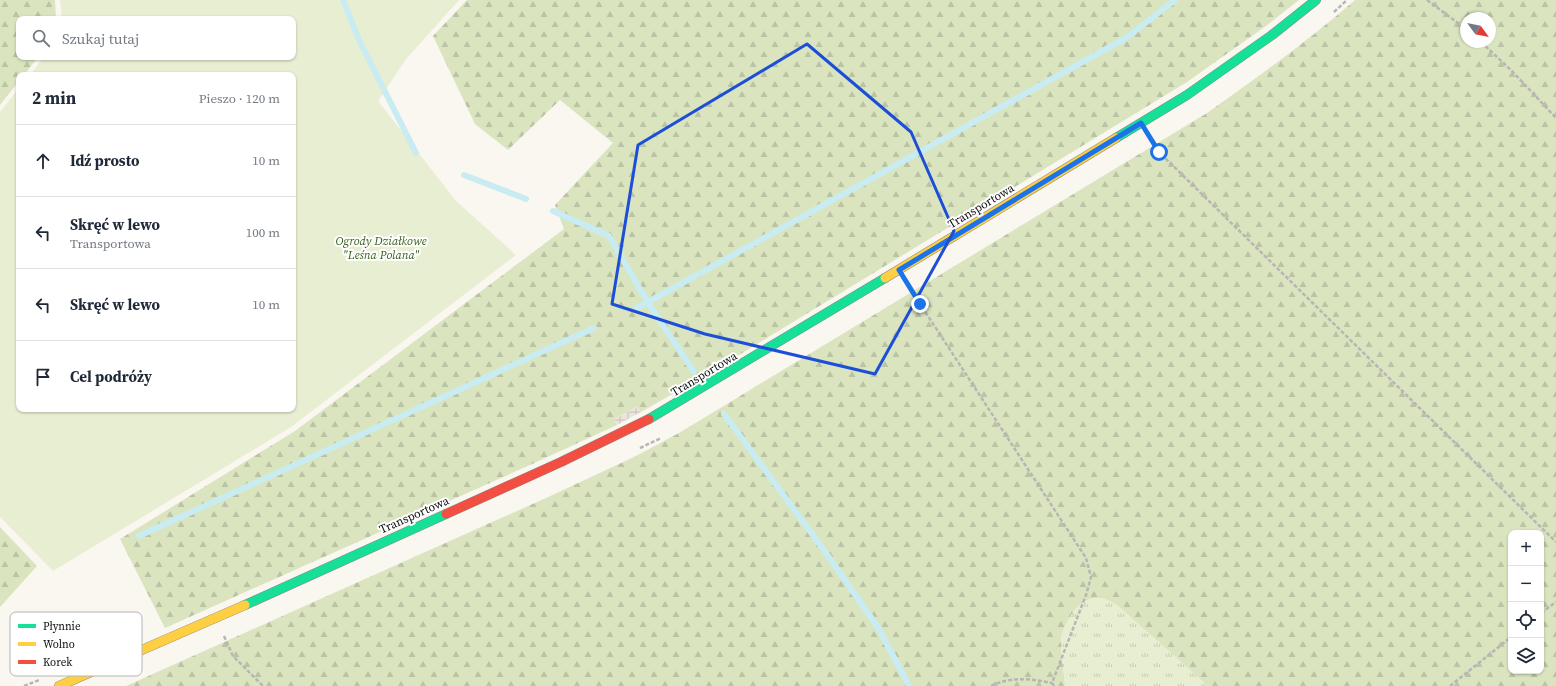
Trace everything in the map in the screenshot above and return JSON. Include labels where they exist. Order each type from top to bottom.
[{"type":"street","name":"Transportowa","points":[[142,650],[535,474],[629,430],[681,402],[1187,94],[1232,64],[1316,0]]},
{"type":"street","name":"Transportowa","points":[[59,686],[82,676]]},
{"type":"path","points":[[1427,0],[1460,25]]},
{"type":"path","points":[[1487,48],[1512,71],[1556,118]]},
{"type":"path","points":[[1141,123],[1159,152],[1556,542]]},
{"type":"path","points":[[899,270],[909,289],[1086,558],[1090,577],[1086,595],[1053,685],[1030,679],[1000,682],[991,686]]},
{"type":"path","points":[[1544,612],[1556,602]]},
{"type":"path","points":[[224,636],[233,656],[263,686]]},
{"type":"path","points":[[1450,686],[1510,638]]},
{"type":"highlighted area","points":[[807,44],[911,132],[954,231],[875,374],[705,334],[612,304],[638,145]]},
{"type":"green space","points":[[0,0],[55,0],[56,16],[16,16],[16,60],[36,60],[26,72],[16,72],[16,85],[0,105]]},
{"type":"green space","name":"Ogrody Działkowe \"Leśna Polana\"","points":[[60,0],[459,0],[406,59],[378,101],[456,201],[516,255],[291,427],[53,571],[0,517],[0,112],[16,92],[16,412],[296,412],[296,72],[32,72],[42,60],[296,60],[296,16],[62,16]]},
{"type":"green space","points":[[467,0],[1299,0],[1266,26],[1187,82],[706,375],[641,412],[637,407],[614,419],[617,425],[165,628],[120,539],[295,431],[564,229],[555,205],[613,143],[560,100],[508,150],[475,124],[433,36]]},
{"type":"green space","points":[[1355,0],[1556,0],[1556,686],[1208,686],[1118,606],[1110,601],[1096,598],[1090,599],[1078,606],[1063,630],[1061,637],[1061,649],[1065,686],[126,686],[546,498],[634,457],[679,433],[1207,113],[1319,30]]},
{"type":"green space","points":[[0,527],[37,566],[0,607]]},
{"type":"green space","points":[[1093,598],[1100,598],[1112,602],[1118,606],[1208,686],[1065,686],[1061,649],[1062,630],[1071,613],[1081,604]]},
{"type":"shaded area","points":[[638,407],[641,412],[617,425],[614,419]]},
{"type":"waterway","points":[[343,0],[359,40],[416,153]]},
{"type":"waterway","points":[[637,308],[1126,38],[1175,0]]},
{"type":"waterway","points":[[464,175],[526,199]]},
{"type":"waterway","points":[[553,211],[609,236],[648,303],[694,372]]},
{"type":"waterway","points":[[139,536],[594,328]]},
{"type":"waterway","points":[[724,414],[826,553],[879,629],[909,686]]},
{"type":"traffic: fast","points":[[1116,138],[1187,95],[1272,35],[1316,0]]},
{"type":"traffic: fast","points":[[649,419],[885,278]]},
{"type":"traffic: fast","points":[[245,605],[446,514]]},
{"type":"traffic: slow","points":[[885,278],[1116,138]]},
{"type":"traffic: slow","points":[[142,650],[245,605]]},
{"type":"traffic: slow","points":[[59,686],[82,676]]},
{"type":"traffic: jam","points":[[446,514],[561,462],[649,419]]},
{"type":"route","points":[[920,304],[909,289],[899,270],[1141,123],[1159,152]]}]
